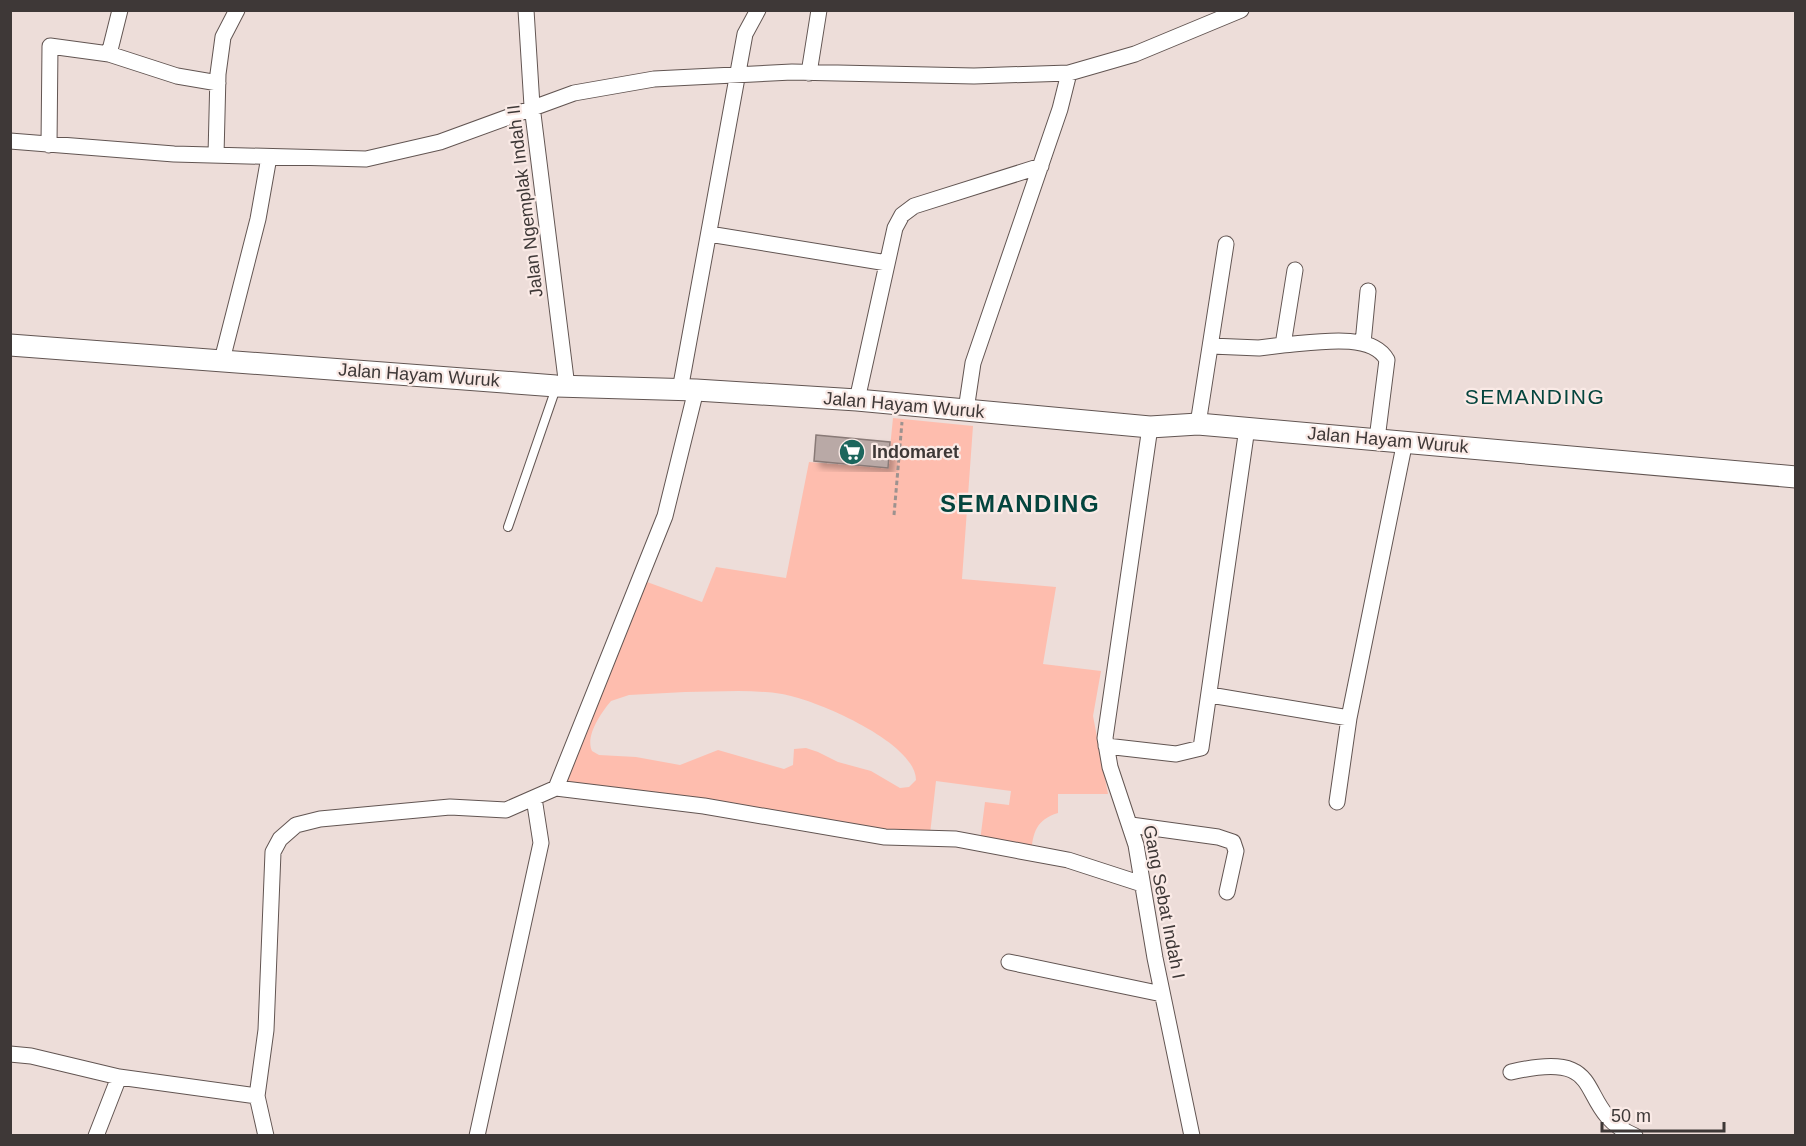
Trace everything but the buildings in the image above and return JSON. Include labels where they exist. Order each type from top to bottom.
[{"type":"main road","name":"Jalan Hayam Wuruk","points":[[10,345],[562,386],[688,390],[856,400],[1150,427],[1198,424],[1796,477]]},
{"type":"street","points":[[109,54],[120,10]]},
{"type":"street","points":[[216,155],[218,83],[223,38],[237,10]]},
{"type":"street","name":"Jalan Ngemplak Indah II","points":[[526,10],[532,106],[562,386]]},
{"type":"street","points":[[556,788],[665,516],[688,390],[709,234],[737,75],[745,34],[758,10]]},
{"type":"street","points":[[809,73],[819,10]]},
{"type":"street","points":[[10,141],[216,155],[366,159],[440,142],[532,106],[574,93],[654,79],[809,73],[974,76],[1069,73],[1135,54],[1241,10]]},
{"type":"street","points":[[49,145],[50,46],[109,54],[177,76],[218,83]]},
{"type":"street","points":[[966,410],[973,363],[1041,166],[1069,73]]},
{"type":"street","points":[[222,360],[258,219],[268,157]]},
{"type":"street","points":[[856,400],[895,228],[902,215],[914,206],[1041,166]]},
{"type":"street","points":[[709,234],[887,263]]},
{"type":"street","points":[[1198,424],[1212,346],[1226,244]]},
{"type":"street","points":[[1283,345],[1295,270]]},
{"type":"street","points":[[1363,343],[1368,291]]},
{"type":"street","points":[[1212,346],[1259,348],[1283,345],[1363,343],[1373,345],[1382,351],[1387,360],[1377,439]]},
{"type":"street","name":"Gang Sebat Indah I","points":[[1150,427],[1138,524],[1106,720],[1106,747],[1131,825],[1162,994],[1192,1136]]},
{"type":"street","points":[[1106,747],[1176,754],[1201,748],[1247,428]]},
{"type":"street","points":[[1337,802],[1349,718],[1405,441]]},
{"type":"street","points":[[1210,695],[1349,718]]},
{"type":"street","points":[[266,1136],[256,1096],[266,1030],[273,852],[280,839],[296,825],[320,819],[450,807],[506,810],[556,788],[704,806],[885,837],[956,838],[1068,860],[1142,884]]},
{"type":"street","points":[[477,1136],[541,843],[534,798]]},
{"type":"street","points":[[1131,825],[1218,837],[1233,842],[1236,851],[1227,892]]},
{"type":"street","points":[[1009,962],[1162,994]]},
{"type":"street","points":[[10,1054],[31,1056],[119,1077],[256,1096]]},
{"type":"street","points":[[1511,1072],[1556,1066],[1575,1071],[1589,1083],[1607,1116],[1624,1131],[1635,1136]]},
{"type":"street","points":[[96,1136],[119,1077]]},
{"type":"lane","points":[[508,527],[562,386]]},
{"type":"path","points":[[894,515],[903,405]]},
{"type":"shaded area","points":[[893,418],[973,426],[962,579],[1056,587],[1043,664],[1101,671],[1093,716],[1108,794],[1058,794],[1058,813],[1040,823],[1033,839],[1031,854],[980,841],[985,802],[1009,805],[1011,791],[936,781],[930,834],[883,835],[565,785],[647,582],[702,602],[716,567],[786,578],[809,462],[888,468]],"holes":[[[770,692],[816,704],[882,737],[900,751],[912,766],[916,780],[909,787],[900,788],[871,771],[838,762],[806,748],[794,749],[793,765],[784,769],[718,750],[680,765],[636,757],[599,755],[592,751],[590,745],[592,732],[611,701],[629,695]]]},
{"type":"place","name":"Indomaret","points":[[852,452]]},
{"type":"district","name":"SEMANDING","points":[[1535,397]]},
{"type":"district","name":"SEMANDING","points":[[1020,504]]}]
